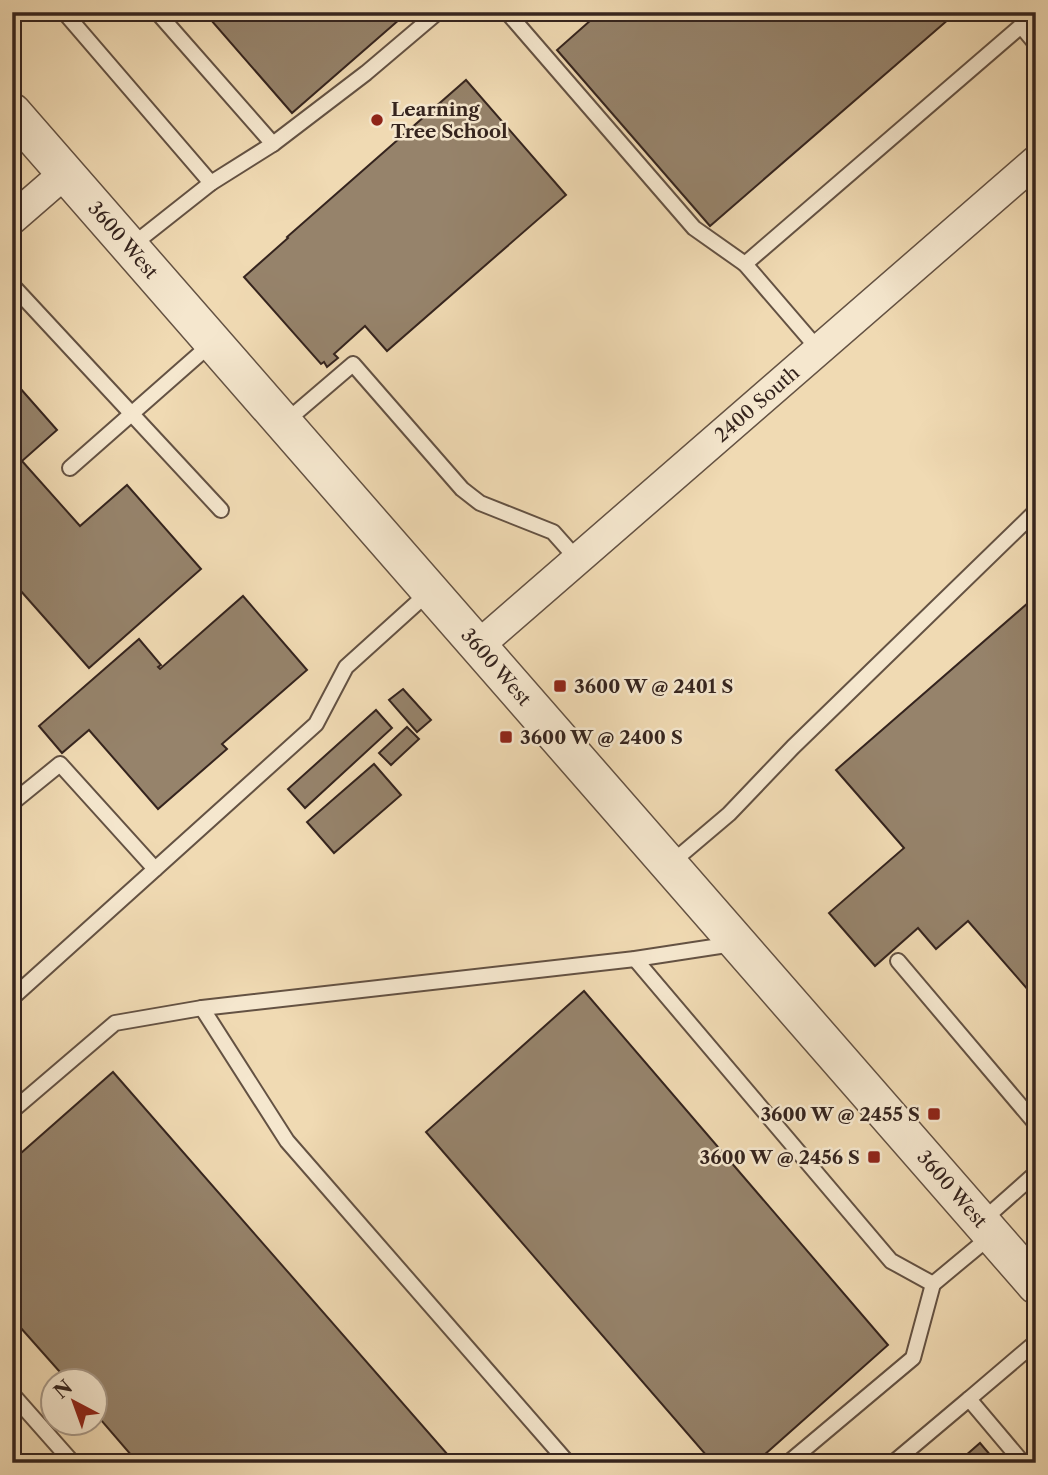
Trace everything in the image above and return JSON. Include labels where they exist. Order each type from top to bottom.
[{"type":"street","name":"3600 West","points":[[12,112],[1036,1285]]},
{"type":"street","name":"2400 South","points":[[478,646],[1036,161]]},
{"type":"street","points":[[12,219],[65,173]]},
{"type":"lane","points":[[64,12],[211,183]]},
{"type":"lane","points":[[157,12],[273,144]]},
{"type":"lane","points":[[130,247],[211,183],[273,144],[366,73],[438,12]]},
{"type":"lane","points":[[507,12],[694,228],[745,264],[819,350]]},
{"type":"lane","points":[[745,264],[1036,13]]},
{"type":"lane","points":[[1021,26],[1036,44]]},
{"type":"lane","points":[[12,285],[221,510]]},
{"type":"lane","points":[[71,468],[213,342]]},
{"type":"lane","points":[[284,423],[353,364],[462,489],[480,503],[553,532],[577,559]]},
{"type":"lane","points":[[669,864],[729,814],[793,747],[1036,511]]},
{"type":"lane","points":[[12,998],[316,724],[346,667],[430,591]]},
{"type":"lane","points":[[12,803],[60,764],[155,869]]},
{"type":"lane","points":[[12,1111],[115,1023],[202,1008],[635,959],[738,944]]},
{"type":"lane","points":[[635,959],[891,1261],[933,1284]]},
{"type":"lane","points":[[898,961],[1036,1124]]},
{"type":"lane","points":[[202,1008],[287,1141],[568,1463]]},
{"type":"lane","points":[[788,1463],[913,1358],[933,1284],[1036,1173]]},
{"type":"lane","points":[[894,1463],[1036,1342]]},
{"type":"lane","points":[[12,1394],[73,1463]]},
{"type":"lane","points":[[969,1399],[1023,1463]]},
{"type":"building","points":[[204,12],[408,12],[292,113]]},
{"type":"building","points":[[600,12],[957,12],[710,226],[557,50]]},
{"type":"building","points":[[466,80],[566,195],[387,351],[365,326],[334,354],[338,358],[327,367],[324,362],[321,364],[244,277]]},
{"type":"building","points":[[12,379],[57,430],[22,461],[80,526],[127,485],[201,569],[89,668],[12,581]]},
{"type":"building","points":[[243,596],[307,670],[222,744],[227,749],[158,809],[89,730],[62,753],[39,726],[139,639],[161,665],[158,667],[160,669]]},
{"type":"building","points":[[1036,596],[1036,999],[968,921],[936,949],[918,928],[875,966],[829,913],[904,848],[836,770]]},
{"type":"building","points":[[403,689],[431,720],[417,732],[389,700]]},
{"type":"building","points":[[376,710],[392,728],[305,808],[288,789]]},
{"type":"building","points":[[407,727],[419,739],[391,765],[379,753]]},
{"type":"building","points":[[374,764],[401,795],[334,853],[307,822]]},
{"type":"building","points":[[584,991],[888,1345],[755,1463],[713,1463],[426,1132]]},
{"type":"building","points":[[113,1072],[455,1463],[138,1463],[108,1428],[108,1366],[55,1366],[12,1318],[12,1161]]},
{"type":"building","points":[[980,1443],[997,1463],[957,1463]]},
{"type":"place","name":"Learning Tree School","points":[[377,120]]},
{"type":"place","name":"3600 W @ 2401 S","points":[[560,686]]},
{"type":"place","name":"3600 W @ 2400 S","points":[[506,737]]},
{"type":"place","name":"3600 W @ 2455 S","points":[[934,1114]]},
{"type":"place","name":"3600 W @ 2456 S","points":[[874,1157]]}]
